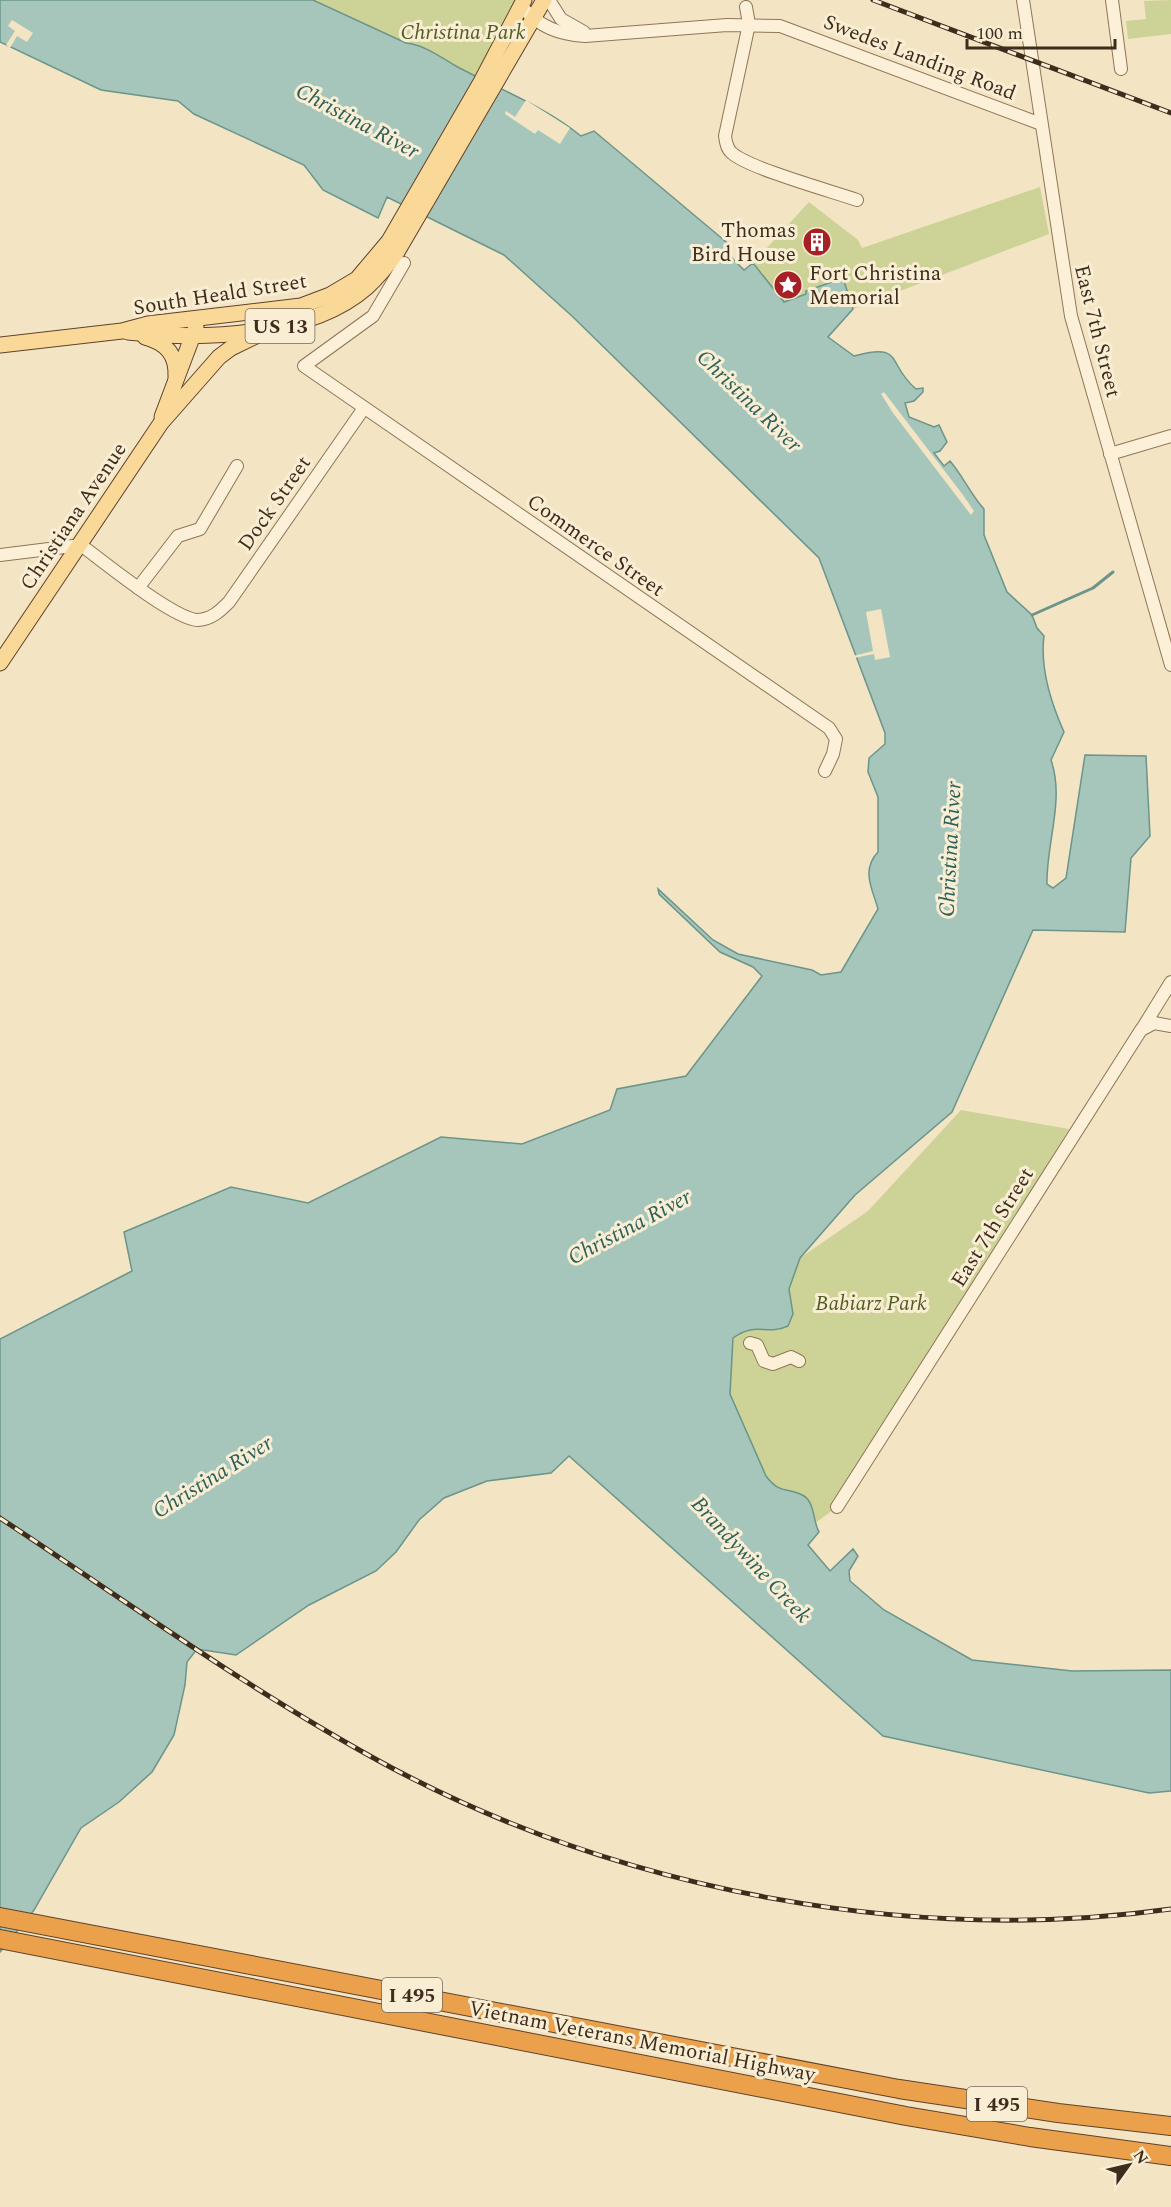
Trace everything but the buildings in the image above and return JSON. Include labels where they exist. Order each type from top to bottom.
[{"type":"highway","name":"Vietnam Veterans Memorial Highway","points":[[0,1917],[823,2074],[969,2100],[1171,2126]]},
{"type":"highway","name":"Vietnam Veterans Memorial Highway","points":[[0,1939],[818,2099],[1010,2134],[1171,2156]]},
{"type":"main road","name":"US 13","points":[[356,288],[397,252],[526,35],[544,0]]},
{"type":"main road","name":"South Heald Street","points":[[0,345],[122,332],[198,336],[285,325],[322,314],[356,288],[389,241],[523,3]]},
{"type":"main road","name":"South Heald Street","points":[[122,332],[148,324],[301,306],[356,288]]},
{"type":"main road","name":"Christiana Avenue","points":[[1,661],[161,423],[179,405],[198,336],[200,317]]},
{"type":"main road","points":[[179,405],[210,366],[231,348],[285,325]]},
{"type":"main road","points":[[122,332],[159,341],[167,348],[176,363],[176,384]]},
{"type":"main road","name":"Christiana Avenue","points":[[161,423],[164,408],[198,336]]},
{"type":"street","name":"Swedes Landing Road","points":[[549,0],[556,14],[568,25],[599,37]]},
{"type":"street","name":"East 7th Street","points":[[1027,0],[1041,124],[1071,316],[1171,664]]},
{"type":"street","points":[[1112,0],[1121,69]]},
{"type":"street","name":"Swedes Landing Road","points":[[523,3],[534,20],[556,31],[599,37],[749,24],[780,26],[1041,124]]},
{"type":"street","points":[[746,7],[749,24],[726,128],[728,149],[737,157],[759,166],[857,200]]},
{"type":"street","name":"Commerce Street","points":[[404,263],[373,316],[304,366],[829,728],[836,739],[825,771]]},
{"type":"street","name":"Dock Street","points":[[138,588],[189,619],[212,617],[229,602],[364,408]]},
{"type":"street","points":[[1110,454],[1171,436]]},
{"type":"street","points":[[0,555],[81,545],[138,588],[178,536],[200,529],[237,466]]},
{"type":"street","name":"East 7th Street","points":[[837,1507],[1171,982]]},
{"type":"street","points":[[1141,1030],[1154,1023],[1171,1026]]},
{"type":"street","points":[[750,1343],[757,1345],[764,1361],[773,1364],[791,1357],[799,1360]]},
{"type":"green space","name":"Christina Park","points":[[303,0],[515,0],[510,19],[476,76],[437,55],[401,48]]},
{"type":"green space","points":[[1171,0],[1171,34],[1128,39],[1126,21],[1146,19],[1144,1]]},
{"type":"green space","points":[[1040,187],[1049,234],[853,309],[843,278],[784,302],[753,263],[809,202],[858,240],[862,248]]},
{"type":"green space","name":"Babiarz Park","points":[[961,1110],[1069,1129],[837,1507],[814,1524],[813,1513],[804,1496],[773,1486],[736,1411],[729,1387],[733,1338],[749,1330],[774,1330],[788,1326],[793,1314],[789,1289],[800,1258],[868,1211]]},
{"type":"water","points":[[0,0],[313,0],[406,43],[432,52],[536,106],[581,136],[594,131],[731,246],[731,257],[744,270],[753,263],[784,302],[806,294],[806,291],[843,278],[853,309],[828,337],[854,356],[870,352],[888,354],[916,389],[923,388],[923,392],[914,401],[905,403],[909,417],[934,427],[939,425],[947,442],[940,451],[934,453],[944,466],[950,461],[984,509],[984,535],[1007,592],[1032,615],[1037,628],[1044,636],[1045,672],[1064,732],[1051,760],[1055,775],[1056,806],[1047,884],[1053,888],[1066,878],[1085,755],[1146,756],[1150,836],[1131,858],[1125,932],[1033,930],[952,1112],[855,1195],[800,1258],[789,1289],[793,1314],[788,1326],[774,1330],[749,1330],[733,1338],[730,1394],[766,1476],[776,1486],[808,1499],[819,1532],[808,1545],[830,1571],[853,1549],[858,1556],[849,1571],[850,1581],[884,1610],[972,1660],[1072,1671],[1171,1670],[1171,1791],[1149,1793],[883,1736],[569,1456],[551,1473],[487,1481],[444,1498],[419,1520],[396,1552],[376,1571],[309,1605],[236,1655],[197,1649],[187,1662],[185,1685],[174,1735],[152,1772],[119,1802],[81,1828],[34,1910],[0,1952],[0,1339],[132,1271],[124,1232],[231,1187],[308,1203],[441,1137],[522,1144],[610,1110],[617,1089],[686,1076],[762,976],[753,967],[720,952],[659,894],[658,889],[713,940],[738,954],[812,970],[821,975],[841,972],[878,909],[869,872],[878,852],[878,797],[868,772],[869,758],[885,744],[885,733],[819,558],[573,317],[504,255],[387,197],[378,218],[323,190],[304,165],[194,114],[178,101],[101,90],[0,42]]},
{"type":"pier","points":[[12,20],[33,33],[27,42],[17,36],[10,48],[6,45],[15,31],[8,26]]},
{"type":"pier","points":[[526,100],[570,128],[560,144],[538,130],[535,134],[505,114],[506,111],[515,117]]},
{"type":"pier","points":[[884,392],[963,495],[974,511],[971,515],[893,413],[881,394]]},
{"type":"pier","points":[[881,609],[890,657],[875,660],[874,654],[854,658],[853,656],[873,651],[866,612]]},
{"type":"waterway","points":[[1032,615],[1093,588],[1113,572]]},
{"type":"railway","points":[[873,0],[1171,113]]},
{"type":"railway","points":[[0,1518],[193,1648],[341,1740],[392,1768],[481,1811],[575,1847],[672,1876],[771,1898],[871,1913],[972,1919],[1072,1918],[1171,1909]]},
{"type":"place","name":"Thomas Bird House","points":[[817,242]]},
{"type":"place","name":"Fort Christina Memorial","points":[[788,285]]},
{"type":"water label","name":"Christina River","points":[[358,120]]},
{"type":"water label","name":"Christina River","points":[[750,400]]},
{"type":"water label","name":"Christina River","points":[[949,849]]},
{"type":"water label","name":"Christina River","points":[[629,1226]]},
{"type":"water label","name":"Christina River","points":[[212,1476]]},
{"type":"water label","name":"Brandywine Creek","points":[[752,1559]]}]
